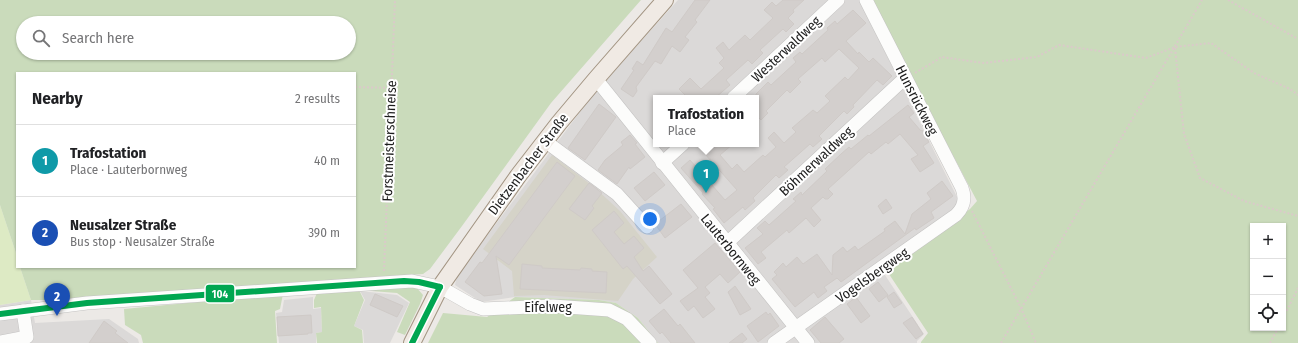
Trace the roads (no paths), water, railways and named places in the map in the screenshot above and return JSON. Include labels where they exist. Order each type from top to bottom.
[{"type":"main road","name":"Dietzenbacher Straße","points":[[417,340],[440,287],[476,234],[545,141],[596,79],[665,0]]},
{"type":"street","name":"Westerwaldweg","points":[[736,95],[838,0]]},
{"type":"street","name":"Hunsrückweg","points":[[866,0],[962,188],[964,198]]},
{"type":"street","name":"Böhmerwaldweg","points":[[727,243],[905,78]]},
{"type":"street","name":"Lauterbornweg","points":[[596,79],[808,343]]},
{"type":"street","points":[[545,141],[617,194],[648,227]]},
{"type":"street","points":[[662,163],[680,147]]},
{"type":"street","name":"Vogelsbergweg","points":[[774,343],[956,215],[961,209],[964,198]]},
{"type":"street","name":"Eifelweg","points":[[0,314],[87,303],[412,281],[440,287],[470,304],[483,309],[491,310],[515,307],[553,306],[609,310],[627,319],[650,343]]},
{"type":"street","points":[[0,342],[27,338],[24,311]]},
{"type":"place","name":"Trafostation","points":[[706,193]]},
{"type":"place","name":"Neusalzer Straße","points":[[57,316]]}]
